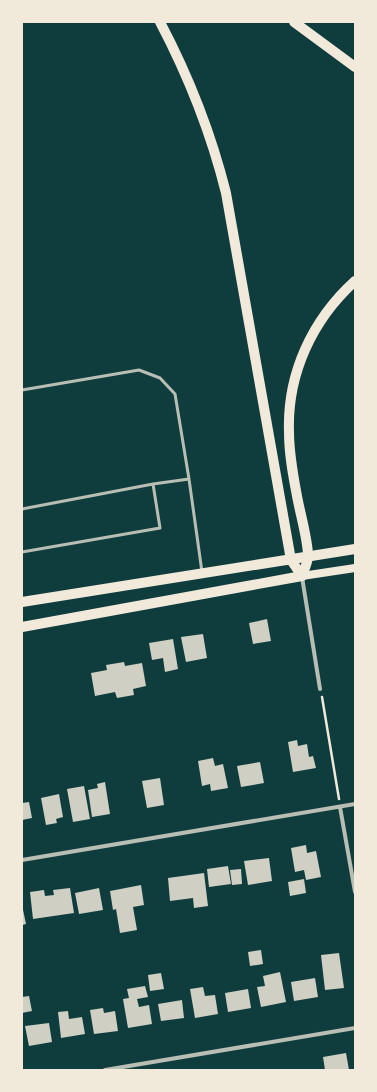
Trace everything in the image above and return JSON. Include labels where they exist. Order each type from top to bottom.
[{"type":"main road","points":[[160,22],[175,50],[212,139],[226,194],[291,560],[302,576]]},
{"type":"main road","points":[[294,22],[355,67]]},
{"type":"main road","points":[[302,576],[308,557],[290,449],[291,399],[294,383],[312,333],[328,309],[355,280]]},
{"type":"main road","points":[[22,602],[291,560],[355,548]]},
{"type":"main road","points":[[22,627],[302,576],[355,568]]},
{"type":"street","points":[[302,576],[320,689]]},
{"type":"street","points":[[22,860],[355,804]]},
{"type":"street","points":[[340,807],[355,892]]},
{"type":"street","points":[[105,1070],[355,1028]]},
{"type":"lane","points":[[22,390],[139,370],[160,378],[175,394],[189,479],[202,574]]},
{"type":"lane","points":[[22,509],[153,484],[189,479]]},
{"type":"lane","points":[[22,552],[160,528],[153,484]]},
{"type":"path","points":[[320,689],[340,807]]},
{"type":"building","points":[[267,619],[271,641],[253,644],[249,623]]},
{"type":"building","points":[[203,634],[207,658],[186,662],[181,637]]},
{"type":"building","points":[[173,639],[178,669],[165,672],[163,658],[152,660],[149,643]]},
{"type":"building","points":[[124,662],[125,666],[142,663],[146,686],[133,689],[134,695],[117,698],[115,692],[95,696],[91,673],[107,670],[106,665]]},
{"type":"building","points":[[297,740],[298,746],[307,744],[309,757],[313,756],[316,768],[293,772],[288,742]]},
{"type":"building","points":[[213,758],[215,766],[223,764],[228,788],[211,791],[210,784],[202,786],[198,761]]},
{"type":"building","points":[[260,762],[264,783],[241,787],[237,766]]},
{"type":"building","points":[[160,778],[164,805],[147,808],[142,781]]},
{"type":"building","points":[[105,782],[110,814],[92,817],[88,790],[98,788],[97,784]]},
{"type":"building","points":[[84,786],[90,819],[73,822],[67,789]]},
{"type":"building","points":[[59,794],[63,817],[56,819],[57,823],[46,825],[41,798]]},
{"type":"building","points":[[29,802],[32,818],[22,820],[22,803]]},
{"type":"building","points":[[306,845],[307,853],[316,851],[321,877],[306,880],[304,870],[295,872],[291,848]]},
{"type":"building","points":[[269,858],[272,881],[248,885],[244,861]]},
{"type":"building","points":[[228,866],[231,884],[209,887],[207,869]]},
{"type":"building","points":[[241,869],[242,884],[232,885],[230,870]]},
{"type":"building","points":[[204,873],[208,906],[194,908],[193,898],[170,901],[168,878]]},
{"type":"building","points":[[304,879],[306,893],[290,896],[288,882]]},
{"type":"building","points":[[141,885],[144,905],[133,907],[137,930],[120,933],[116,909],[113,910],[110,891]]},
{"type":"building","points":[[70,888],[74,913],[33,919],[30,892],[44,890],[45,896],[54,895],[53,890]]},
{"type":"building","points":[[99,888],[103,910],[79,914],[75,893]]},
{"type":"building","points":[[22,905],[26,924],[22,925]]},
{"type":"building","points":[[261,950],[263,964],[250,966],[248,952]]},
{"type":"building","points":[[339,953],[344,988],[325,990],[321,955]]},
{"type":"building","points":[[280,972],[286,1002],[261,1007],[257,987],[265,986],[263,976]]},
{"type":"building","points":[[161,973],[164,989],[150,991],[148,975]]},
{"type":"building","points":[[315,978],[318,997],[294,1001],[291,982]]},
{"type":"building","points":[[145,986],[148,997],[137,999],[139,1007],[149,1005],[152,1024],[128,1028],[123,999],[129,998],[127,989]]},
{"type":"building","points":[[203,987],[205,996],[215,995],[218,1014],[195,1018],[190,989]]},
{"type":"building","points":[[248,989],[251,1008],[228,1012],[225,993]]},
{"type":"building","points":[[29,996],[32,1011],[22,1013],[22,997]]},
{"type":"building","points":[[182,1000],[184,1018],[161,1021],[158,1004]]},
{"type":"building","points":[[103,1008],[104,1013],[115,1011],[118,1031],[94,1034],[90,1010]]},
{"type":"building","points":[[68,1011],[69,1019],[82,1017],[85,1034],[61,1038],[58,1012]]},
{"type":"building","points":[[49,1023],[52,1042],[29,1046],[25,1026]]},
{"type":"building","points":[[346,1053],[349,1070],[325,1070],[323,1057]]}]
